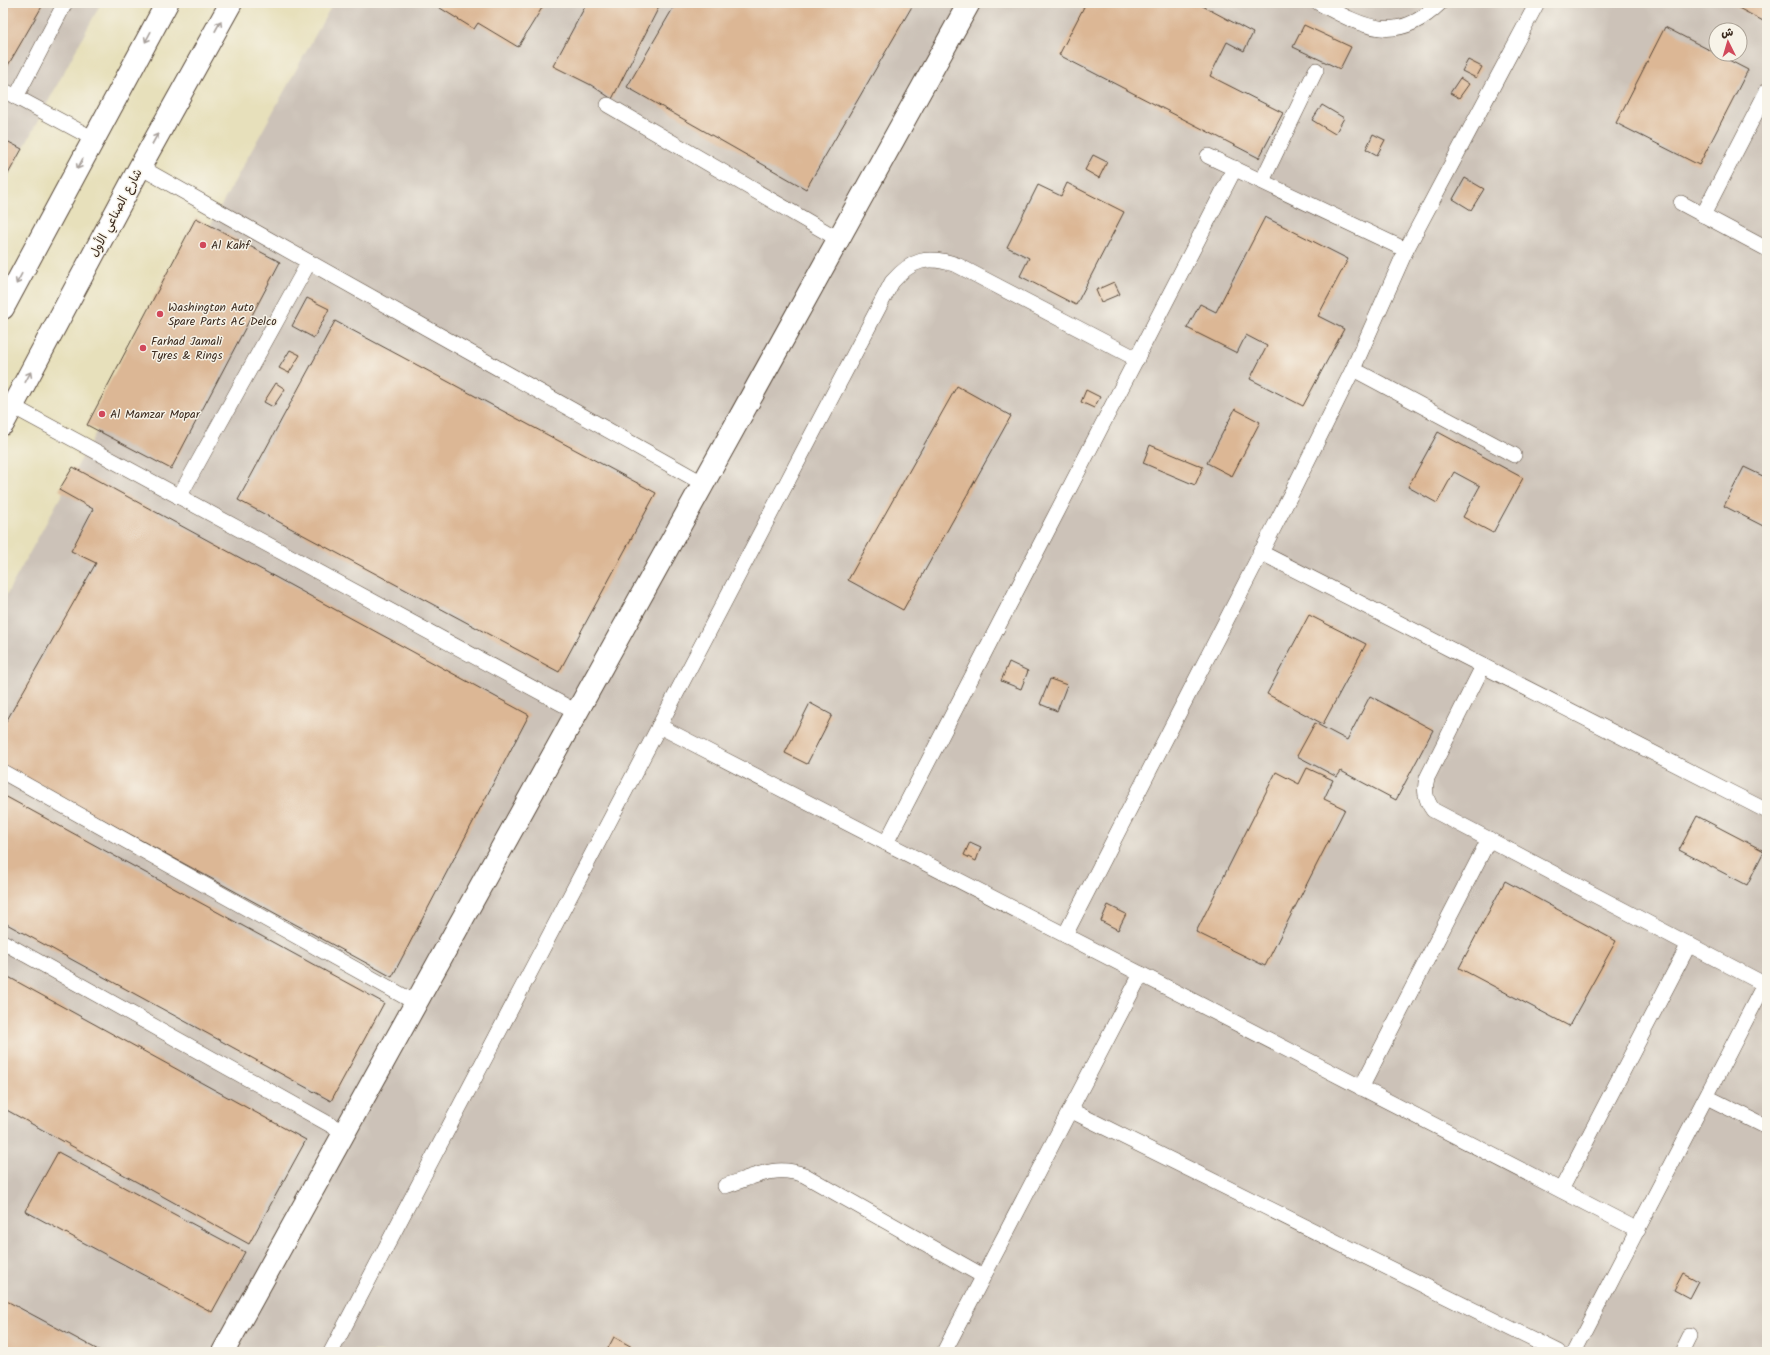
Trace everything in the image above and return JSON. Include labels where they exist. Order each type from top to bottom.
[{"type":"street","points":[[3,308],[167,3]]},
{"type":"street","name":"شارع الصناعي الأول","points":[[8,415],[140,168],[231,3]]},
{"type":"street","points":[[223,1352],[704,484],[968,3]]},
{"type":"lane","points":[[65,3],[9,93],[94,139]]},
{"type":"lane","points":[[1319,3],[1368,27],[1388,29],[1408,25],[1426,16],[1440,3]]},
{"type":"lane","points":[[1065,935],[1292,492],[1353,369],[1406,250],[1537,3]]},
{"type":"lane","points":[[1262,181],[1316,70]]},
{"type":"lane","points":[[1703,215],[1767,91]]},
{"type":"lane","points":[[608,105],[838,239]]},
{"type":"lane","points":[[1208,156],[1406,250]]},
{"type":"lane","points":[[140,168],[704,484]]},
{"type":"lane","points":[[886,843],[1235,168]]},
{"type":"lane","points":[[1680,203],[1767,249]]},
{"type":"lane","points":[[331,1352],[892,282],[901,271],[914,263],[928,259],[943,260],[956,265],[1137,359]]},
{"type":"lane","points":[[179,497],[309,262]]},
{"type":"lane","points":[[1353,369],[1514,455]]},
{"type":"lane","points":[[8,415],[179,497],[577,712]]},
{"type":"lane","points":[[1260,552],[1767,811]]},
{"type":"lane","points":[[1483,666],[1426,778],[1425,790],[1428,803],[1433,810],[1689,944],[1766,982],[1574,1352]]},
{"type":"lane","points":[[659,726],[1638,1230]]},
{"type":"lane","points":[[3,772],[416,1003]]},
{"type":"lane","points":[[1361,1088],[1488,839]]},
{"type":"lane","points":[[3,942],[345,1132]]},
{"type":"lane","points":[[1561,1190],[1689,944]]},
{"type":"lane","points":[[944,1352],[1141,974]]},
{"type":"lane","points":[[1707,1097],[1767,1128]]},
{"type":"lane","points":[[1070,1110],[1558,1352]]},
{"type":"lane","points":[[725,1186],[774,1170],[795,1172],[811,1179],[983,1276]]},
{"type":"lane","points":[[1682,1352],[1690,1336]]},
{"type":"shaded area","points":[[3,3],[101,3],[3,186]]},
{"type":"shaded area","points":[[333,3],[1767,3],[1767,1352],[3,1352],[3,601]]},
{"type":"building","points":[[3,3],[44,3],[7,67],[3,65]]},
{"type":"building","points":[[432,3],[545,3],[518,47],[478,23],[474,29]]},
{"type":"building","points":[[587,3],[661,3],[612,99],[591,85],[553,66]]},
{"type":"building","points":[[676,3],[914,3],[806,189],[627,87]]},
{"type":"building","points":[[1086,3],[1197,3],[1253,33],[1244,51],[1227,42],[1210,76],[1283,113],[1259,158],[1059,55]]},
{"type":"building","points":[[1729,3],[1767,3],[1767,23]]},
{"type":"building","points":[[1304,25],[1351,47],[1340,69],[1293,47]]},
{"type":"building","points":[[1665,27],[1708,49],[1708,62],[1733,62],[1748,70],[1699,165],[1616,123]]},
{"type":"building","points":[[1468,60],[1482,67],[1476,78],[1462,71]]},
{"type":"building","points":[[1460,78],[1469,84],[1459,98],[1450,93]]},
{"type":"building","points":[[1322,105],[1344,118],[1335,134],[1312,120]]},
{"type":"building","points":[[1373,134],[1385,140],[1377,155],[1366,149]]},
{"type":"building","points":[[3,139],[22,149],[3,183]]},
{"type":"building","points":[[1093,155],[1107,162],[1099,178],[1085,170]]},
{"type":"building","points":[[1465,178],[1484,189],[1471,210],[1453,199]]},
{"type":"building","points":[[1067,183],[1124,212],[1076,305],[1020,276],[1029,258],[1007,247],[1038,185],[1061,196]]},
{"type":"building","points":[[1265,217],[1348,259],[1318,316],[1344,329],[1303,406],[1250,379],[1267,346],[1246,335],[1237,353],[1187,328],[1200,304],[1216,312]]},
{"type":"building","points":[[196,218],[280,262],[171,469],[87,425]]},
{"type":"building","points":[[1114,282],[1120,294],[1101,302],[1096,290]]},
{"type":"building","points":[[307,298],[329,309],[314,338],[292,326]]},
{"type":"building","points":[[335,321],[656,493],[559,672],[238,500]]},
{"type":"building","points":[[290,350],[300,355],[289,373],[279,368]]},
{"type":"building","points":[[276,383],[285,389],[273,407],[264,402]]},
{"type":"building","points":[[957,386],[1011,416],[903,610],[848,580]]},
{"type":"building","points":[[1086,390],[1100,397],[1094,408],[1081,402]]},
{"type":"building","points":[[1235,409],[1260,422],[1232,476],[1207,463]]},
{"type":"building","points":[[1438,432],[1523,478],[1493,533],[1463,517],[1480,486],[1454,472],[1437,503],[1408,487]]},
{"type":"building","points":[[1150,445],[1203,467],[1195,485],[1143,463]]},
{"type":"building","points":[[73,467],[529,715],[392,977],[3,765],[3,727],[96,563],[71,551],[93,509],[59,490]]},
{"type":"building","points":[[1744,467],[1767,478],[1767,528],[1724,506]]},
{"type":"building","points":[[1309,615],[1366,644],[1323,724],[1267,694]]},
{"type":"building","points":[[1009,662],[1028,671],[1021,689],[1001,681]]},
{"type":"building","points":[[1050,679],[1067,685],[1057,711],[1040,704]]},
{"type":"building","points":[[1370,696],[1433,730],[1396,800],[1341,771],[1337,777],[1297,756],[1315,723],[1347,740]]},
{"type":"building","points":[[810,703],[832,715],[807,764],[785,753]]},
{"type":"building","points":[[1307,768],[1333,780],[1324,799],[1345,809],[1265,966],[1196,932],[1276,772],[1299,784]]},
{"type":"building","points":[[3,795],[384,1003],[331,1101],[3,922]]},
{"type":"building","points":[[1697,816],[1764,851],[1747,885],[1679,850]]},
{"type":"building","points":[[970,842],[981,847],[976,861],[964,855]]},
{"type":"building","points":[[1505,881],[1616,941],[1569,1026],[1459,968]]},
{"type":"building","points":[[1108,905],[1126,914],[1118,930],[1101,921]]},
{"type":"building","points":[[3,974],[306,1140],[249,1244],[3,1108]]},
{"type":"building","points":[[58,1152],[245,1252],[212,1312],[25,1211]]},
{"type":"building","points":[[1683,1273],[1698,1281],[1689,1298],[1674,1290]]},
{"type":"building","points":[[3,1299],[102,1352],[3,1352]]},
{"type":"building","points":[[614,1337],[641,1352],[606,1352]]},
{"type":"place","name":"Al Kahf","points":[[203,245]]},
{"type":"place","name":"Washington Auto Spare Parts AC Delco","points":[[160,314]]},
{"type":"place","name":"Farhad Jamali Tyres & Rings","points":[[143,348]]},
{"type":"place","name":"Al Mamzar Mopar","points":[[102,414]]}]
